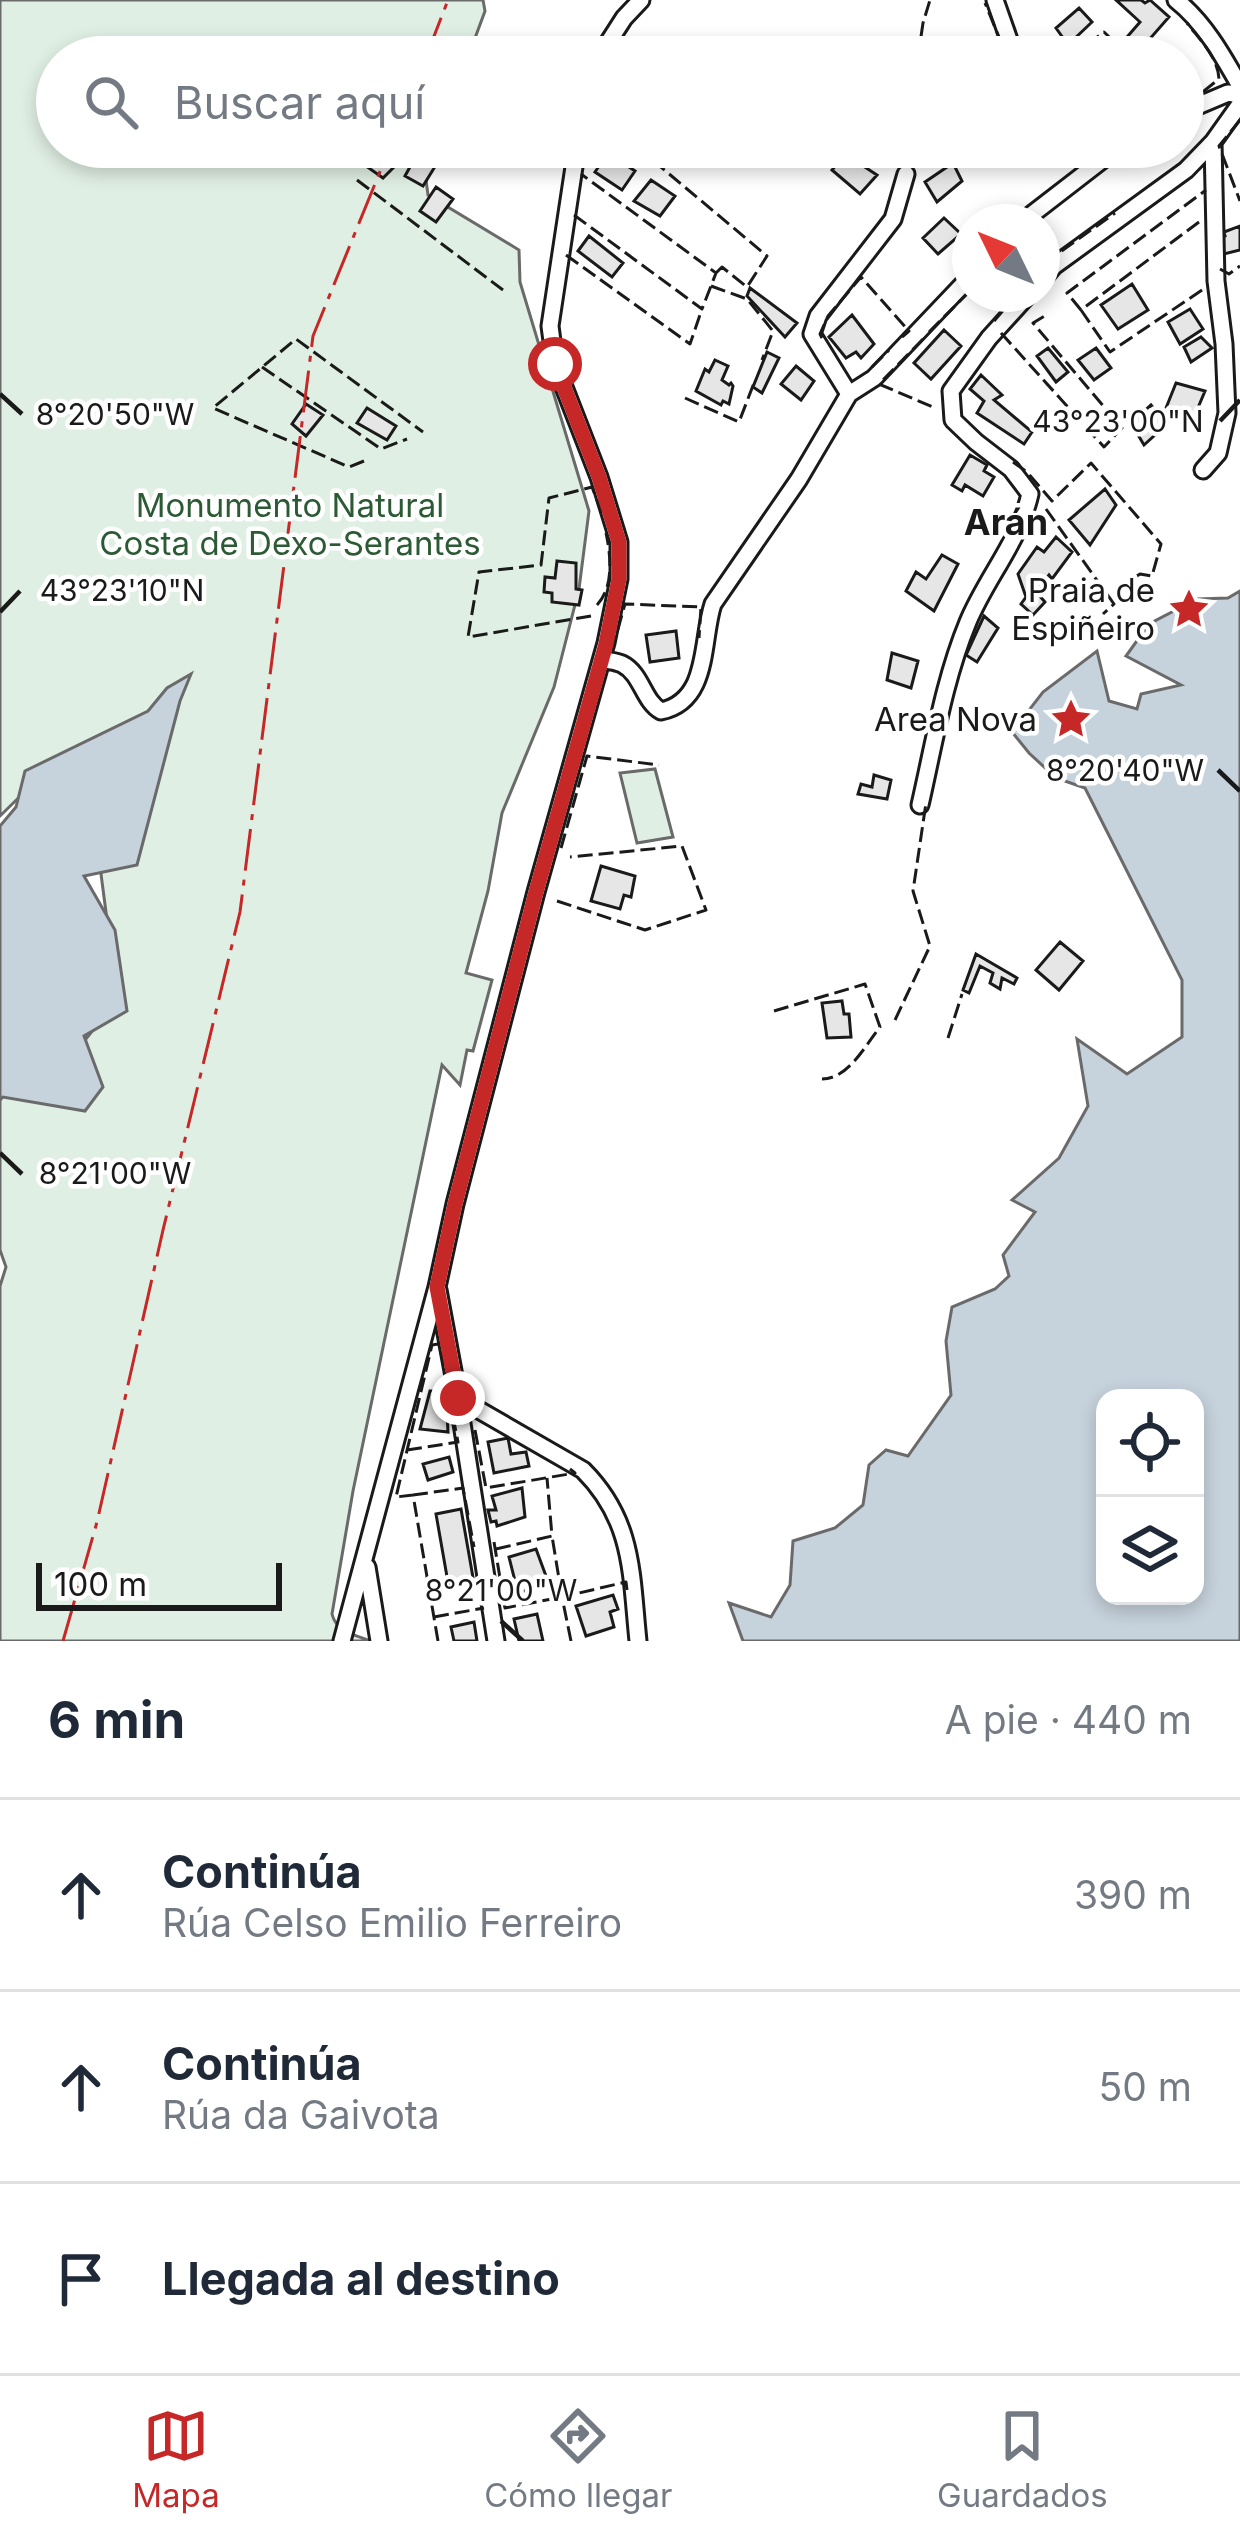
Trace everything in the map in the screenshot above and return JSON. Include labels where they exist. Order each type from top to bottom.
[{"type":"street","points":[[612,36],[640,0]]},
{"type":"street","points":[[995,0],[1008,36]]},
{"type":"street","points":[[1176,0],[1221,52],[1240,91],[1204,103]]},
{"type":"street","points":[[1204,151],[1240,104]]},
{"type":"street","points":[[1203,470],[1218,453],[1227,412],[1216,281],[1213,142]]},
{"type":"street","points":[[343,1641],[536,892],[602,659],[619,579],[619,542],[555,364],[550,326],[574,168]]},
{"type":"street","points":[[1045,204],[1091,168]]},
{"type":"street","points":[[1060,262],[1188,168]]},
{"type":"street","points":[[849,394],[812,334],[818,316],[893,219],[906,174]]},
{"type":"street","points":[[602,659],[623,664],[652,706],[661,711],[687,698],[701,668],[713,604],[799,479],[849,394],[874,378],[952,297]]},
{"type":"street","points":[[920,806],[953,660],[970,616],[1024,517],[1030,494],[1011,469],[953,420],[952,391],[1013,312]]},
{"type":"street","points":[[437,1287],[496,1641]]},
{"type":"street","points":[[458,1398],[583,1470],[594,1481],[617,1515],[629,1554],[638,1641]]},
{"type":"street","points":[[366,1558],[379,1641]]},
{"type":"green space","name":"Monumento Natural Costa de Dexo-Serantes","points":[[0,0],[483,0],[485,11],[476,36],[36,36],[36,168],[430,168],[428,195],[519,250],[520,282],[589,511],[579,589],[554,687],[502,813],[466,973],[492,980],[460,1085],[442,1065],[353,1491],[332,1614],[342,1629],[371,1641],[0,1641],[0,1286],[6,1267],[0,1250],[0,1091],[73,1055],[114,1004],[101,874],[126,821],[51,766],[0,816]]},
{"type":"green space","points":[[655,769],[673,837],[637,843],[620,773]]},
{"type":"shaded area","points":[[1240,591],[1240,1641],[743,1641],[729,1603],[771,1617],[790,1585],[793,1541],[835,1528],[863,1505],[869,1465],[886,1450],[908,1456],[951,1395],[946,1341],[952,1307],[995,1289],[1009,1276],[1003,1255],[1035,1212],[1012,1200],[1059,1158],[1088,1106],[1077,1039],[1127,1074],[1182,1037],[1182,980],[1085,788],[1056,778],[1012,732],[1043,692],[1097,651],[1109,701],[1137,709],[1141,694],[1181,685],[1126,656],[1149,624],[1197,599],[1228,598]]},
{"type":"shaded area","points":[[191,674],[137,865],[84,876],[115,930],[127,1011],[84,1036],[103,1087],[85,1111],[0,1100],[0,826],[16,807],[25,771],[148,711],[167,688]]},
{"type":"building","points":[[1116,0],[1150,0],[1169,17],[1152,36],[1128,36],[1140,22]]},
{"type":"building","points":[[1079,8],[1092,22],[1077,36],[1062,36],[1056,28]]},
{"type":"building","points":[[369,168],[393,168],[383,178]]},
{"type":"building","points":[[409,168],[434,168],[423,186],[405,176]]},
{"type":"building","points":[[598,168],[635,171],[622,190],[595,172]]},
{"type":"building","points":[[866,168],[877,175],[860,194],[832,170]]},
{"type":"building","points":[[946,168],[956,168],[962,181],[937,202],[925,182]]},
{"type":"building","points":[[651,180],[675,196],[660,216],[634,201]]},
{"type":"building","points":[[436,187],[453,199],[436,222],[420,211]]},
{"type":"building","points":[[944,218],[952,226],[952,242],[938,254],[923,238]]},
{"type":"building","points":[[1240,226],[1240,250],[1224,254],[1221,237]]},
{"type":"building","points":[[589,236],[623,263],[612,277],[578,251]]},
{"type":"building","points":[[1132,284],[1148,310],[1118,329],[1101,305]]},
{"type":"building","points":[[750,288],[797,323],[785,337],[747,296]]},
{"type":"building","points":[[1190,309],[1203,329],[1180,344],[1168,322]]},
{"type":"building","points":[[852,315],[874,344],[861,358],[856,352],[846,358],[829,337]]},
{"type":"building","points":[[944,330],[961,346],[931,379],[914,363]]},
{"type":"building","points":[[1201,337],[1212,348],[1191,362],[1184,347]]},
{"type":"building","points":[[1048,348],[1068,372],[1056,382],[1037,356]]},
{"type":"building","points":[[1096,348],[1111,368],[1094,380],[1078,360]]},
{"type":"building","points":[[767,352],[779,358],[762,393],[753,387]]},
{"type":"building","points":[[715,360],[728,366],[722,380],[733,386],[729,404],[723,401],[721,405],[696,391],[705,369],[709,372]]},
{"type":"building","points":[[796,366],[814,381],[801,400],[781,384]]},
{"type":"building","points":[[981,375],[1002,395],[994,400],[1032,432],[1024,444],[977,413],[984,401],[970,389]]},
{"type":"building","points":[[1176,383],[1205,391],[1192,422],[1164,413]]},
{"type":"building","points":[[306,404],[323,415],[306,436],[292,424]]},
{"type":"building","points":[[1151,405],[1167,424],[1144,445],[1131,423]]},
{"type":"building","points":[[367,408],[396,426],[387,440],[357,423]]},
{"type":"building","points":[[970,455],[987,465],[984,471],[994,477],[983,496],[965,485],[962,491],[952,485]]},
{"type":"building","points":[[1105,489],[1116,505],[1090,545],[1069,520]]},
{"type":"building","points":[[1056,537],[1072,552],[1036,592],[1045,602],[1033,615],[1021,604],[1026,597],[1018,574],[1037,547],[1044,552]]},
{"type":"building","points":[[942,555],[958,564],[934,611],[906,591],[916,572],[926,579]]},
{"type":"building","points":[[557,561],[576,563],[576,589],[582,590],[579,605],[552,602],[552,593],[544,592],[545,577],[555,578]]},
{"type":"building","points":[[984,616],[998,628],[977,662],[966,655]]},
{"type":"building","points":[[676,631],[679,658],[650,662],[646,635]]},
{"type":"building","points":[[892,653],[918,661],[911,688],[887,680]]},
{"type":"building","points":[[874,775],[891,780],[887,799],[858,794],[861,784],[872,787]]},
{"type":"building","points":[[601,866],[635,876],[631,897],[624,895],[620,909],[591,901]]},
{"type":"building","points":[[1060,942],[1083,961],[1059,990],[1036,970]]},
{"type":"building","points":[[976,954],[1017,978],[1014,984],[1002,978],[1000,989],[990,983],[993,973],[980,966],[969,993],[963,990]]},
{"type":"building","points":[[842,1001],[844,1014],[849,1014],[851,1037],[827,1038],[822,1003]]},
{"type":"building","points":[[430,1391],[446,1391],[448,1432],[420,1429]]},
{"type":"building","points":[[508,1438],[511,1454],[526,1452],[529,1466],[494,1473],[488,1442]]},
{"type":"building","points":[[449,1457],[453,1472],[428,1480],[423,1464]]},
{"type":"building","points":[[522,1488],[525,1517],[497,1526],[496,1521],[491,1522],[488,1510],[496,1510],[492,1496]]},
{"type":"building","points":[[461,1509],[474,1583],[449,1588],[436,1514]]},
{"type":"building","points":[[536,1549],[546,1576],[539,1577],[541,1586],[518,1593],[509,1557]]},
{"type":"building","points":[[613,1595],[618,1609],[610,1612],[614,1627],[586,1636],[576,1606]]},
{"type":"building","points":[[537,1614],[543,1641],[519,1641],[514,1619]]},
{"type":"building","points":[[474,1622],[477,1641],[454,1641],[451,1627]]},
{"type":"fence","points":[[921,36],[930,0]]},
{"type":"fence","points":[[985,3],[999,36]]},
{"type":"fence","points":[[1187,23],[1197,36]]},
{"type":"fence","points":[[1099,36],[1104,32],[1108,36]]},
{"type":"fence","points":[[1204,45],[1219,79],[1204,91]]},
{"type":"fence","points":[[1240,120],[1219,146],[1240,201]]},
{"type":"fence","points":[[662,168],[767,256],[747,287],[722,267],[716,273]]},
{"type":"fence","points":[[574,215],[702,309],[716,273],[581,174]]},
{"type":"fence","points":[[357,180],[503,290]]},
{"type":"fence","points":[[1199,222],[1081,310],[1067,293],[1206,190]]},
{"type":"fence","points":[[1060,252],[1115,213]]},
{"type":"fence","points":[[566,255],[690,344],[702,309]]},
{"type":"fence","points":[[1220,269],[1229,274],[1240,266]]},
{"type":"fence","points":[[822,338],[828,316],[861,277],[909,331],[902,337]]},
{"type":"fence","points":[[711,286],[747,299],[773,331],[762,360]]},
{"type":"fence","points":[[1081,310],[1110,352],[1208,286]]},
{"type":"fence","points":[[929,332],[952,309]]},
{"type":"fence","points":[[994,321],[1002,312]]},
{"type":"fence","points":[[1001,333],[1104,447],[1122,428],[1033,323],[1048,314]]},
{"type":"fence","points":[[364,461],[349,467],[213,408],[296,339],[423,432]]},
{"type":"fence","points":[[923,339],[879,384],[935,408]]},
{"type":"fence","points":[[872,367],[889,350]]},
{"type":"fence","points":[[262,367],[381,449],[407,439]]},
{"type":"fence","points":[[685,398],[739,422],[754,383]]},
{"type":"fence","points":[[1013,462],[1052,501],[1091,463],[1161,544],[1152,576],[1140,574],[1125,584]]},
{"type":"fence","points":[[591,616],[468,637],[479,572],[541,565],[549,498],[592,487],[603,516]]},
{"type":"fence","points":[[1046,509],[1114,604],[1103,614]]},
{"type":"fence","points":[[597,605],[609,580],[606,533]]},
{"type":"fence","points":[[612,650],[625,604],[701,607],[699,638]]},
{"type":"fence","points":[[561,848],[587,756],[659,765]]},
{"type":"fence","points":[[895,1020],[930,946],[913,891],[926,803]]},
{"type":"fence","points":[[557,901],[645,930],[706,910],[682,846],[570,857]]},
{"type":"fence","points":[[774,1011],[865,984],[880,1027],[848,1068],[822,1079]]},
{"type":"fence","points":[[948,1038],[962,994]]},
{"type":"fence","points":[[438,1641],[413,1495],[396,1497],[432,1345],[440,1346],[450,1402]]},
{"type":"fence","points":[[407,1450],[458,1442],[451,1407]]},
{"type":"fence","points":[[475,1430],[486,1488],[575,1473],[570,1469]]},
{"type":"fence","points":[[496,1549],[552,1536],[547,1478]]},
{"type":"fence","points":[[413,1495],[463,1488],[474,1547]]},
{"type":"fence","points":[[494,1542],[505,1608],[562,1597],[552,1536]]},
{"type":"fence","points":[[571,1641],[562,1597],[626,1582],[627,1590]]},
{"type":"fence","points":[[434,1617],[484,1608]]},
{"type":"power","points":[[434,36],[448,0]]},
{"type":"power","points":[[63,1641],[97,1522],[240,912],[313,336],[381,168]]},
{"type":"place","name":"Praia de Espiñeiro","points":[[1189,609]]},
{"type":"place","name":"Area Nova","points":[[1071,719]]},
{"type":"district","name":"Arán","points":[[1006,522]]},
{"type":"route","points":[[458,1398],[437,1287],[619,579],[619,542],[555,364]]}]
